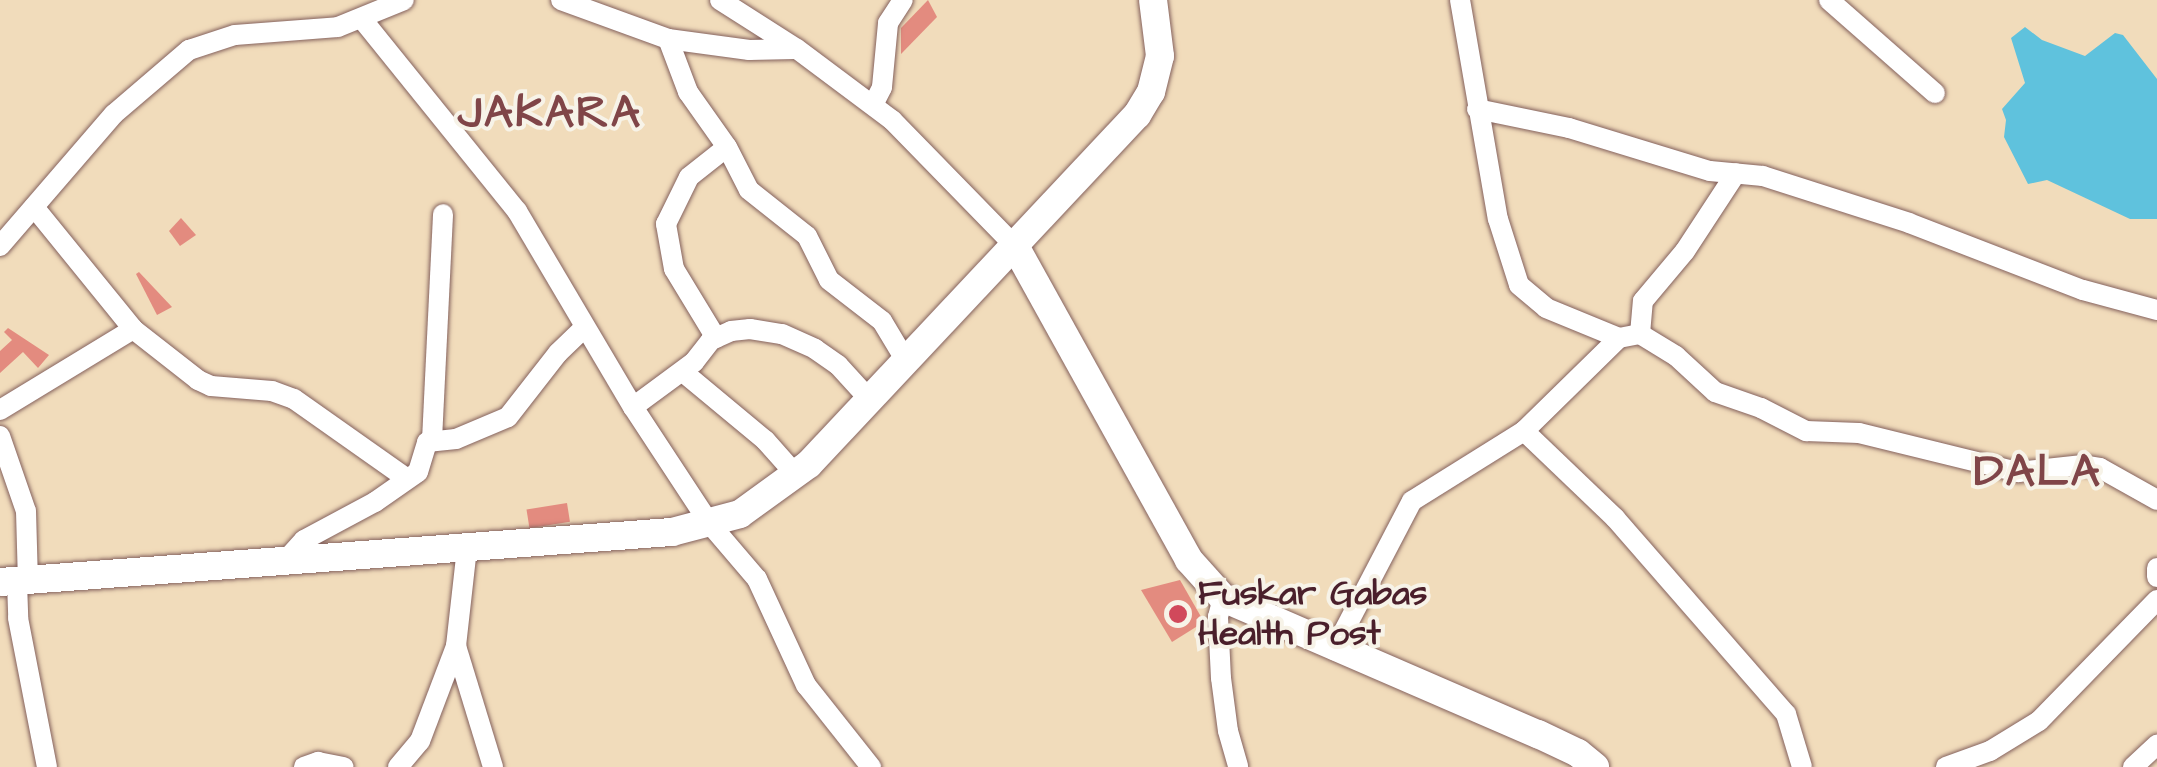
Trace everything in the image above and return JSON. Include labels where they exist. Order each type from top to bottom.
[{"type":"main road","points":[[15,582],[672,532],[710,524],[752,508],[797,476],[1137,115],[1151,92],[1160,56],[1153,0]]},
{"type":"main road","points":[[1015,246],[1189,560],[1223,598],[1334,650],[1538,734],[1578,753],[1595,767]]},
{"type":"street","points":[[0,246],[114,114],[189,50],[235,34],[330,28],[404,0]]},
{"type":"street","points":[[561,0],[668,39],[749,50],[797,49]]},
{"type":"street","points":[[720,0],[797,49],[872,105],[1015,246]]},
{"type":"street","points":[[872,105],[882,87],[888,23],[903,0]]},
{"type":"street","points":[[1460,0],[1498,218],[1518,285],[1546,308],[1618,338],[1640,334],[1676,356],[1715,392],[1806,431],[1859,433],[2018,472],[2081,464],[2100,468],[2157,500]]},
{"type":"street","points":[[1829,0],[1935,92]]},
{"type":"street","points":[[362,19],[518,212],[583,329],[633,407],[710,524],[757,579],[806,686],[871,767]]},
{"type":"street","points":[[668,39],[688,92],[727,147],[749,190],[806,236],[829,280],[874,313],[906,361]]},
{"type":"street","points":[[1478,109],[1568,128],[1710,172],[1763,176],[1910,223],[2083,290],[2157,310]]},
{"type":"street","points":[[716,338],[674,270],[666,224],[689,177],[727,147]]},
{"type":"street","points":[[1640,334],[1643,301],[1685,251],[1736,174]]},
{"type":"street","points":[[34,207],[133,329],[211,386],[272,392],[294,399],[406,478]]},
{"type":"street","points":[[432,440],[443,214]]},
{"type":"street","points":[[0,410],[133,329]]},
{"type":"street","points":[[286,560],[304,540],[375,502],[421,468],[424,444],[456,440],[508,416],[558,352],[583,329]]},
{"type":"street","points":[[633,407],[683,372],[716,338],[750,329],[782,334],[838,365],[870,400]]},
{"type":"street","points":[[1334,650],[1412,501],[1524,431],[1618,338]]},
{"type":"street","points":[[683,372],[765,440],[797,476]]},
{"type":"street","points":[[1524,431],[1615,518],[1786,714],[1802,767]]},
{"type":"street","points":[[0,436],[26,511],[9,622],[47,767]]},
{"type":"street","points":[[398,767],[420,741],[456,646],[467,548]]},
{"type":"street","points":[[2157,568],[2157,577]]},
{"type":"street","points":[[1223,598],[1218,617],[1222,678],[1228,732],[1238,767]]},
{"type":"street","points":[[1946,767],[1990,751],[2039,721],[2157,600]]},
{"type":"street","points":[[456,646],[493,767]]},
{"type":"street","points":[[2133,767],[2157,745]]},
{"type":"street","points":[[304,767],[318,762],[344,767]]},
{"type":"water","points":[[2025,27],[2042,40],[2085,56],[2115,33],[2123,35],[2157,79],[2157,219],[2130,219],[2047,180],[2028,184],[2004,137],[2006,120],[2002,109],[2025,83],[2011,38]]},
{"type":"building","points":[[928,0],[937,17],[901,54],[901,28]]},
{"type":"building","points":[[181,218],[196,235],[180,246],[169,231]]},
{"type":"building","points":[[139,272],[172,307],[157,315],[136,274]]},
{"type":"building","points":[[8,328],[49,355],[38,368],[23,352],[0,373],[0,351],[12,340],[4,332]]},
{"type":"building","points":[[567,503],[570,522],[529,528],[527,509]]},
{"type":"building","name":"Fuskar Gabas Health Post","points":[[1180,580],[1204,622],[1172,642],[1141,590]]},
{"type":"place","name":"Fuskar Gabas Health Post","points":[[1178,614]]},
{"type":"district","name":"JAKARA","points":[[550,114]]},
{"type":"district","name":"DALA","points":[[2038,473]]}]
